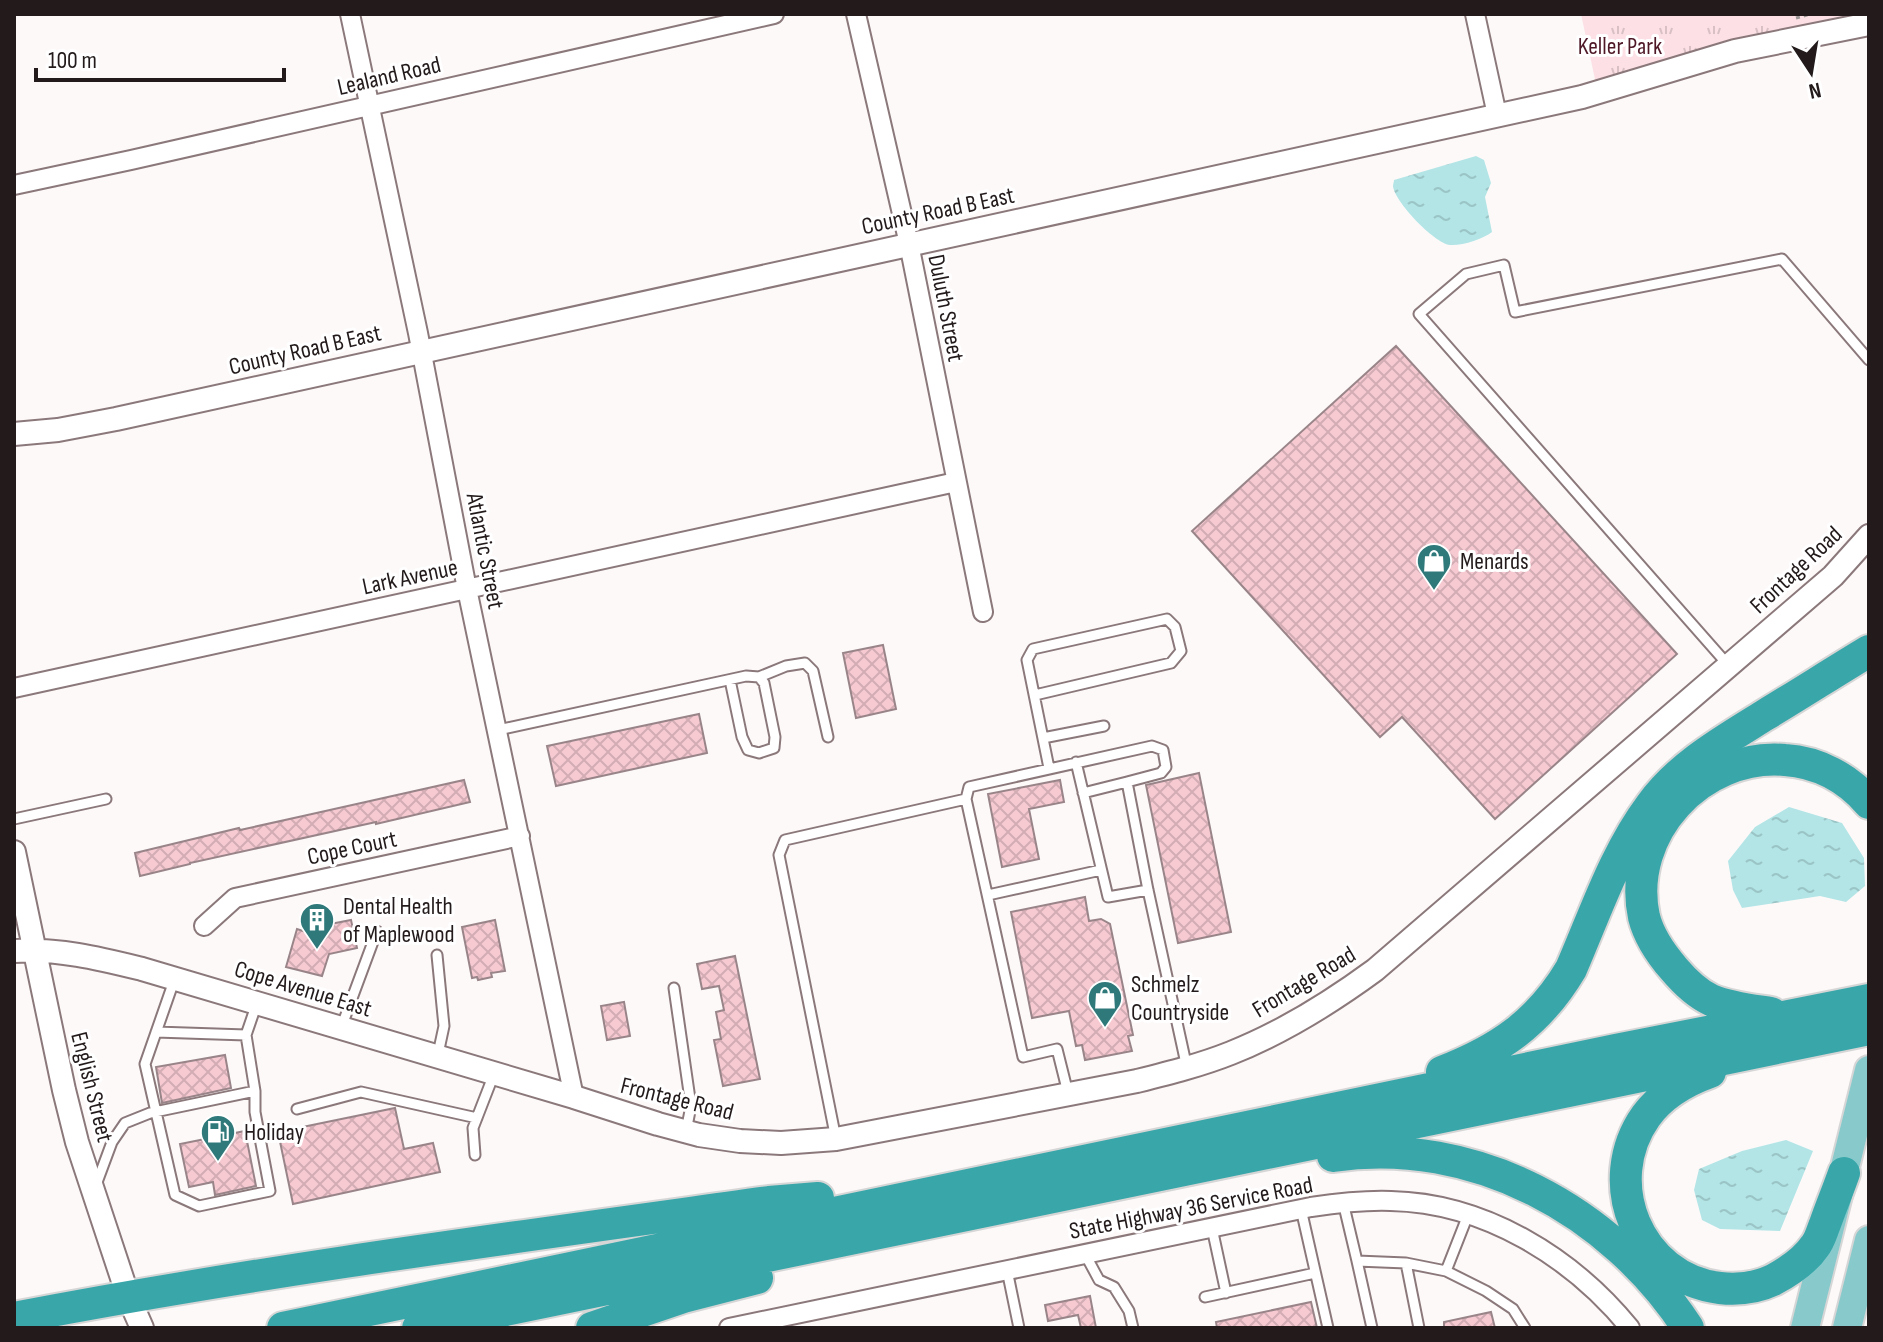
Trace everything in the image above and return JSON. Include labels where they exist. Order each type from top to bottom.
[{"type":"highway","points":[[1308,1115],[1468,1062],[1496,1048],[1522,1028],[1544,1008],[1561,986],[1635,828],[1670,782],[1719,744],[1869,651]]},
{"type":"highway","points":[[1869,803],[1843,779],[1821,768],[1796,761],[1750,761],[1727,768],[1686,793],[1669,812],[1648,851],[1642,895],[1644,918],[1652,939],[1664,958],[1694,990],[1733,1007],[1797,1024],[1869,1029]]},
{"type":"highway","points":[[418,1328],[1131,1180],[1797,1024],[1869,1000]]},
{"type":"highway","points":[[283,1328],[1616,1050],[1797,1024]]},
{"type":"highway","points":[[1797,1024],[1692,1078],[1659,1101],[1640,1125],[1628,1155],[1626,1197],[1633,1222],[1650,1249],[1673,1271],[1711,1287],[1752,1288],[1785,1274],[1816,1245],[1844,1173]]},
{"type":"highway","points":[[1131,1180],[1354,1152],[1420,1155],[1456,1161],[1530,1187],[1597,1229],[1650,1276],[1688,1328]]},
{"type":"highway","points":[[14,1318],[137,1315],[474,1242],[769,1202],[953,1187]]},
{"type":"highway","points":[[592,1328],[683,1297],[1092,1188]]},
{"type":"main road","points":[[1805,1328],[1869,1070]]},
{"type":"main road","points":[[1847,1328],[1869,1240]]},
{"type":"street","name":"Atlantic Street","points":[[350,14],[574,1097]]},
{"type":"street","name":"Lealand Road","points":[[14,185],[774,14]]},
{"type":"street","name":"Duluth Street","points":[[856,14],[909,244],[983,612]]},
{"type":"street","points":[[1475,14],[1497,115]]},
{"type":"street","name":"County Road B East","points":[[14,434],[58,430],[116,419],[1582,97],[1735,51],[1869,24]]},
{"type":"street","name":"Lark Avenue","points":[[14,688],[956,482]]},
{"type":"street","name":"Frontage Road","points":[[574,1097],[686,1132],[740,1141],[781,1143],[836,1139],[1068,1095],[1137,1081],[1231,1053],[1272,1035],[1339,996],[1375,970],[1833,576],[1869,536]]},
{"type":"street","name":"Cope Court","points":[[204,926],[235,898],[520,836]]},
{"type":"street","name":"English Street","points":[[14,852],[24,950],[79,1149],[137,1315]]},
{"type":"street","name":"Cope Avenue East","points":[[24,950],[97,958],[175,978],[574,1097]]},
{"type":"street","name":"State Highway 36 Service Road","points":[[729,1328],[784,1322],[1007,1270],[1301,1209],[1343,1202],[1394,1201],[1468,1215],[1512,1232],[1568,1267],[1599,1294],[1630,1328]]},
{"type":"lane","points":[[1729,666],[1419,314],[1466,274],[1504,265],[1515,312],[1782,259],[1869,360]]},
{"type":"lane","points":[[1035,695],[1171,663],[1181,651],[1175,627],[1167,619],[1033,649],[1027,660],[1049,768]]},
{"type":"lane","points":[[498,730],[746,676],[759,677],[786,666],[805,663],[813,671],[828,737]]},
{"type":"lane","points":[[730,680],[742,737],[748,750],[759,753],[774,748],[775,737],[764,683],[759,677]]},
{"type":"lane","points":[[1043,738],[1104,726]]},
{"type":"lane","points":[[1068,1095],[1057,1049],[1023,1057],[966,799],[969,787],[1152,746],[1163,750],[1166,767],[1161,773],[1083,793]]},
{"type":"lane","points":[[1076,762],[1108,897],[1148,890]]},
{"type":"lane","points":[[1127,782],[1187,1068]]},
{"type":"lane","points":[[14,819],[106,799]]},
{"type":"lane","points":[[836,1139],[779,855],[785,840],[966,799]]},
{"type":"lane","points":[[988,895],[1101,870]]},
{"type":"lane","points":[[341,1028],[377,931]]},
{"type":"lane","points":[[437,955],[444,1026],[438,1057]]},
{"type":"lane","points":[[175,978],[145,1064],[175,1195],[199,1206],[270,1191],[255,1112],[255,1091],[246,1035],[257,1003]]},
{"type":"lane","points":[[674,988],[691,1106],[686,1132]]},
{"type":"lane","points":[[156,1032],[246,1035]]},
{"type":"lane","points":[[475,1155],[473,1128],[494,1074]]},
{"type":"lane","points":[[94,1192],[112,1142],[125,1123],[156,1112],[255,1091]]},
{"type":"lane","points":[[297,1109],[361,1092],[477,1118]]},
{"type":"lane","points":[[1343,1202],[1372,1328]]},
{"type":"lane","points":[[1301,1209],[1328,1328]]},
{"type":"lane","points":[[1446,1271],[1468,1215]]},
{"type":"lane","points":[[1212,1228],[1226,1293]]},
{"type":"lane","points":[[1085,1254],[1099,1280],[1114,1287],[1129,1311],[1133,1328]]},
{"type":"lane","points":[[1357,1261],[1406,1263],[1446,1271],[1513,1309],[1525,1328]]},
{"type":"lane","points":[[1406,1263],[1419,1328]]},
{"type":"lane","points":[[1007,1270],[1019,1328]]},
{"type":"lane","points":[[1205,1297],[1315,1273]]},
{"type":"green space","name":"Keller Park","points":[[1581,14],[1869,14],[1596,84]]},
{"type":"water","points":[[1476,156],[1484,160],[1491,183],[1485,197],[1492,232],[1472,242],[1443,243],[1407,211],[1395,193],[1394,180]]},
{"type":"water","points":[[1789,807],[1842,823],[1864,858],[1865,886],[1846,902],[1820,896],[1742,908],[1733,890],[1728,861],[1755,827]]},
{"type":"water","points":[[1786,1140],[1813,1151],[1780,1231],[1720,1229],[1702,1220],[1694,1190],[1699,1169],[1742,1151]]},
{"type":"building","name":"Menards","points":[[1396,346],[1677,654],[1495,819],[1402,717],[1380,737],[1192,531]]},
{"type":"building","points":[[883,645],[896,709],[856,718],[843,653]]},
{"type":"building","points":[[699,714],[707,753],[556,786],[547,746]]},
{"type":"building","points":[[1199,773],[1231,932],[1178,943],[1146,785]]},
{"type":"building","points":[[464,780],[470,802],[140,876],[135,853]]},
{"type":"building","points":[[1060,780],[1064,802],[1029,809],[1039,859],[1002,867],[988,794]]},
{"type":"building","points":[[1085,897],[1089,921],[1101,919],[1110,924],[1133,1035],[1128,1036],[1132,1051],[1085,1060],[1082,1045],[1076,1046],[1069,1011],[1032,1018],[1011,912]]},
{"type":"building","name":"Dental Health of Maplewood","points":[[351,920],[357,948],[329,954],[322,976],[286,967],[297,929],[322,937],[320,926]]},
{"type":"building","points":[[495,920],[505,971],[491,973],[492,977],[478,980],[477,977],[472,978],[462,927]]},
{"type":"building","points":[[735,956],[760,1079],[723,1086],[714,1040],[721,1039],[716,1012],[724,1010],[719,986],[702,989],[697,964]]},
{"type":"building","points":[[624,1002],[630,1036],[607,1040],[601,1006]]},
{"type":"building","points":[[225,1055],[231,1088],[162,1103],[156,1067]]},
{"type":"building","points":[[395,1108],[404,1149],[433,1143],[440,1172],[293,1204],[278,1132]]},
{"type":"building","name":"Holiday","points":[[245,1131],[256,1186],[215,1195],[213,1182],[189,1187],[180,1144]]},
{"type":"building","points":[[1090,1296],[1096,1328],[1081,1328],[1078,1315],[1048,1321],[1045,1305]]},
{"type":"building","points":[[1311,1302],[1317,1328],[1217,1328],[1216,1322]]},
{"type":"building","points":[[1491,1312],[1495,1328],[1444,1328],[1444,1322]]},
{"type":"place","name":"Menards","points":[[1434,592]]},
{"type":"place","name":"Dental Health of Maplewood","points":[[317,951]]},
{"type":"place","name":"Schmelz Countryside","points":[[1105,1029]]},
{"type":"place","name":"Holiday","points":[[218,1163]]}]
